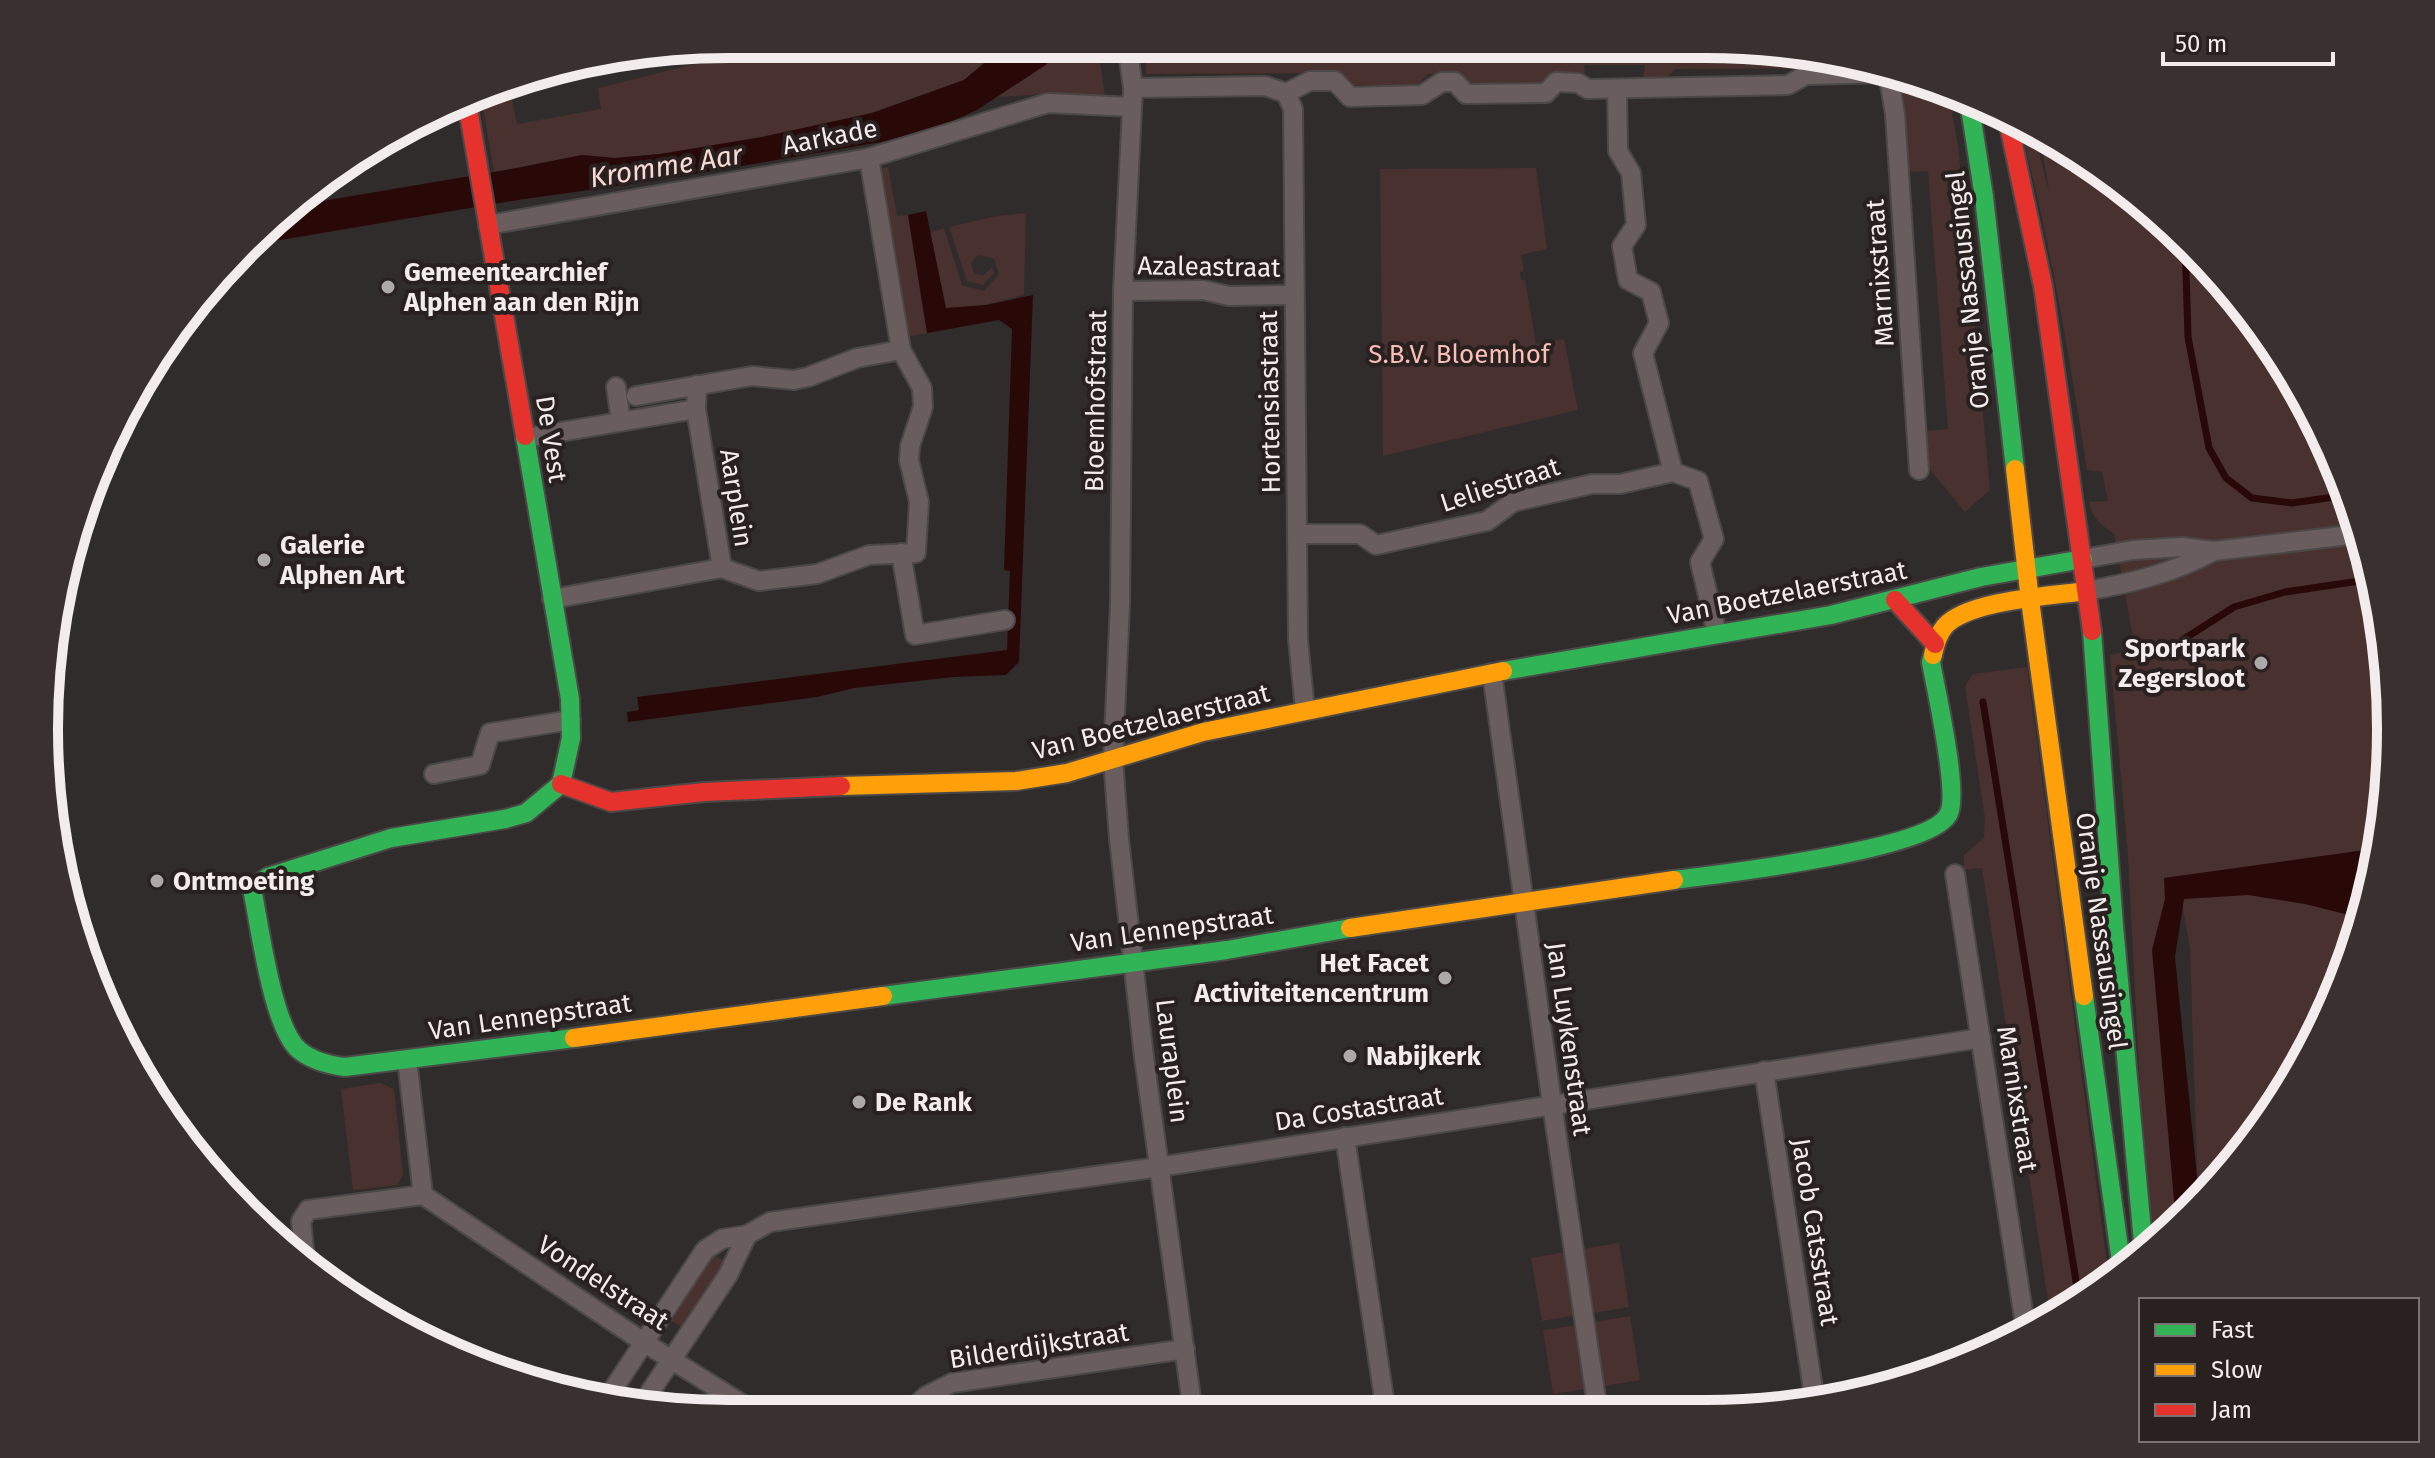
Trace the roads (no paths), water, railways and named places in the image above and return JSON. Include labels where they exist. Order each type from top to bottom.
[{"type":"street","name":"Bloemhofstraat","points":[[1128,58],[1132,98],[1123,291],[1120,604],[1113,759],[1134,961]]},
{"type":"street","name":"Aarkade","points":[[487,222],[869,158],[1048,103],[1265,86],[1286,93],[1310,81],[1335,81],[1350,97],[1422,95],[1442,82],[1455,82],[1466,94],[1546,93],[1556,82],[1578,83],[1588,89],[1788,85],[1806,75],[1850,74]]},
{"type":"street","name":"Marnixstraat","points":[[1890,84],[1895,114],[1919,470]]},
{"type":"street","points":[[1617,89],[1618,151],[1631,173],[1636,225],[1622,246],[1628,280],[1651,292],[1659,323],[1643,353],[1673,472],[1698,481],[1714,539],[1700,562],[1717,634]]},
{"type":"street","name":"Hortensiastraat","points":[[1286,93],[1293,109],[1298,640],[1305,710]]},
{"type":"street","name":"De Vest","points":[[468,111],[566,677],[571,720],[568,757],[561,784]]},
{"type":"street","name":"Oranje Nassausingel","points":[[1971,113],[1984,197],[2030,600],[2120,1256]]},
{"type":"street","name":"Oranje Nassausingel","points":[[2010,131],[2043,286],[2095,649],[2114,926],[2143,1237]]},
{"type":"street","points":[[722,568],[759,581],[817,574],[869,555],[916,553],[919,502],[909,460],[910,446],[923,407],[922,388],[901,350],[869,158]]},
{"type":"street","name":"Azaleastraat","points":[[1123,291],[1203,290],[1229,296],[1294,295]]},
{"type":"street","points":[[636,396],[752,376],[794,380],[857,358],[901,350]]},
{"type":"street","name":"Aarplein","points":[[552,599],[722,568],[696,409],[697,385]]},
{"type":"street","points":[[616,387],[621,421]]},
{"type":"street","points":[[525,438],[696,409]]},
{"type":"street","name":"Leliestraat","points":[[1298,534],[1360,534],[1376,545],[1487,521],[1513,502],[1592,484],[1620,484],[1673,472]]},
{"type":"street","points":[[2027,569],[2133,550],[2182,547],[2214,551],[2348,535]]},
{"type":"street","points":[[1895,600],[1935,644],[1948,624],[1969,612],[2137,582],[2184,567],[2214,551]]},
{"type":"street","points":[[901,553],[915,635],[1005,620]]},
{"type":"street","name":"Van Boetzelaerstraat","points":[[561,784],[611,802],[752,790],[1016,781],[1067,773],[1203,732],[1305,710],[1492,673],[1831,615],[1981,577],[2027,569]]},
{"type":"street","name":"Van Lennepstraat","points":[[561,784],[526,813],[391,838],[299,865],[268,877],[252,889],[278,1013],[285,1033],[299,1050],[327,1065],[345,1067],[407,1060],[1227,950],[1825,858],[1929,831],[1939,825],[1951,809],[1931,662],[1935,644]]},
{"type":"street","name":"Jan Luykenstraat","points":[[1492,673],[1596,1400]]},
{"type":"street","points":[[434,774],[480,765],[490,733],[571,720]]},
{"type":"street","name":"Marnixstraat","points":[[1955,874],[2024,1320]]},
{"type":"street","name":"Lauraplein","points":[[1134,961],[1191,1400]]},
{"type":"street","name":"Da Costastraat","points":[[613,1389],[705,1250],[722,1239],[747,1235],[770,1222],[1159,1167],[1981,1038]]},
{"type":"street","points":[[304,1247],[301,1221],[308,1210],[423,1195],[407,1060]]},
{"type":"street","name":"Jacob Catsstraat","points":[[1764,1071],[1813,1391]]},
{"type":"street","points":[[1345,1137],[1384,1400]]},
{"type":"street","name":"Vondelstraat","points":[[423,1195],[645,1343],[737,1400]]},
{"type":"street","points":[[648,1395],[728,1275],[747,1235]]},
{"type":"street","name":"Bilderdijkstraat","points":[[922,1400],[952,1383],[1185,1349]]},
{"type":"water","name":"Kromme Aar","points":[[990,58],[1054,58],[977,110],[937,128],[881,142],[269,242],[315,202],[582,155],[615,158],[660,154],[762,137],[872,113],[964,80]]},
{"type":"water","points":[[926,211],[946,308],[986,305],[1033,295],[1019,662],[1006,675],[954,677],[854,688],[817,697],[628,722],[627,712],[639,710],[637,697],[1007,650],[1010,571],[1004,570],[1012,329],[999,320],[927,333],[908,215]]},
{"type":"water","points":[[2366,850],[2350,915],[2248,895],[2184,899],[2175,957],[2198,1184],[2175,1208],[2152,950],[2165,899],[2164,878]]},
{"type":"waterway","points":[[2186,261],[2188,337],[2209,448],[2226,478],[2252,498],[2292,503],[2335,497]]},
{"type":"waterway","points":[[2184,639],[2234,607],[2285,592],[2360,581]]},
{"type":"waterway","points":[[1983,702],[2077,1288]]},
{"type":"place","name":"Gemeentearchief Alphen aan den Rijn","points":[[388,287]]},
{"type":"place","name":"Galerie Alphen Art","points":[[264,560]]},
{"type":"place","name":"Sportpark Zegersloot","points":[[2261,663]]},
{"type":"place","name":"Ontmoeting","points":[[157,881]]},
{"type":"place","name":"Het Facet Activiteitencentrum","points":[[1445,978]]},
{"type":"place","name":"Nabijkerk","points":[[1350,1056]]},
{"type":"place","name":"De Rank","points":[[859,1102]]},
{"type":"park label","name":"S.B.V. Bloemhof","points":[[1459,354]]}]
